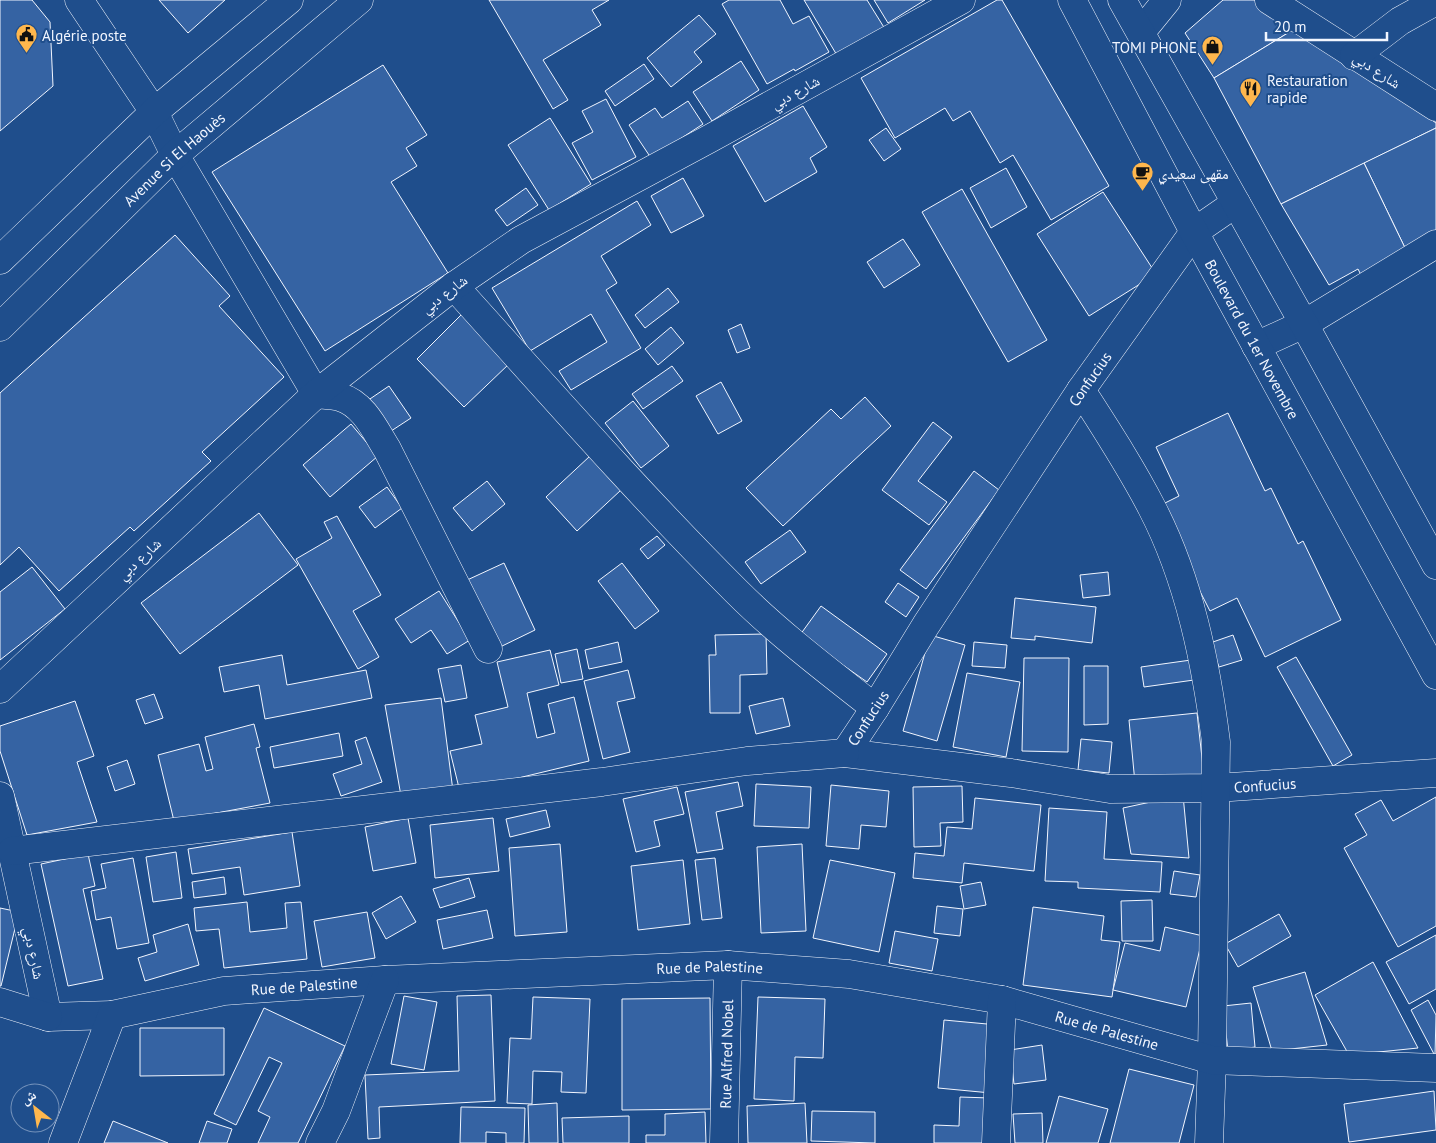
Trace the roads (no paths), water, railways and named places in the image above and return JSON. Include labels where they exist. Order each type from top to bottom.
[{"type":"street","points":[[79,0],[154,112],[175,155],[316,394],[341,398],[354,404],[368,418],[387,449],[488,648]]},
{"type":"street","points":[[0,260],[154,112],[290,0]]},
{"type":"street","name":"Avenue Si El Haouès","points":[[0,327],[175,155],[359,0]]},
{"type":"street","name":"شارع دبي","points":[[0,689],[316,394],[454,286],[520,240],[743,121],[961,0]]},
{"type":"street","name":"Boulevard du 1er Novembre","points":[[1072,0],[1194,232],[1436,675]]},
{"type":"street","points":[[1122,0],[1304,324],[1436,565]]},
{"type":"street","points":[[1141,32],[1167,0]]},
{"type":"street","name":"شارع دبي","points":[[1269,0],[1436,107]]},
{"type":"street","points":[[1354,56],[1400,21],[1436,0]]},
{"type":"street","name":"Confucius","points":[[1236,203],[1194,232],[1081,390],[931,617],[845,754],[1011,773],[1110,789],[1216,788],[1436,773]]},
{"type":"street","points":[[1256,346],[1304,324],[1436,244]]},
{"type":"street","points":[[454,286],[614,462],[737,592],[804,652],[875,708]]},
{"type":"street","points":[[1081,390],[1118,448],[1152,509],[1179,572],[1196,632],[1210,699],[1216,742],[1216,788],[1209,1143]]},
{"type":"street","points":[[12,851],[602,782],[747,761],[845,754]]},
{"type":"street","name":"شارع دبي","points":[[0,796],[48,1017]]},
{"type":"street","name":"Rue de Palestine","points":[[112,1015],[224,992],[385,980],[728,964],[849,974],[1002,1000],[1212,1060],[1436,1068]]},
{"type":"street","name":"Rue Alfred Nobel","points":[[724,1143],[728,964]]},
{"type":"street","points":[[320,1143],[336,1111],[385,980]]},
{"type":"street","points":[[996,1143],[1002,1000]]},
{"type":"street","points":[[0,1002],[48,1017],[112,1015],[63,1143]]},
{"type":"place","name":"Algérie poste","points":[[26,54]]},
{"type":"place","name":"TOMI PHONE","points":[[1213,66]]},
{"type":"place","name":"Restauration rapide","points":[[1251,108]]},
{"type":"place","name":"مقهى سعيدي","points":[[1142,192]]}]
